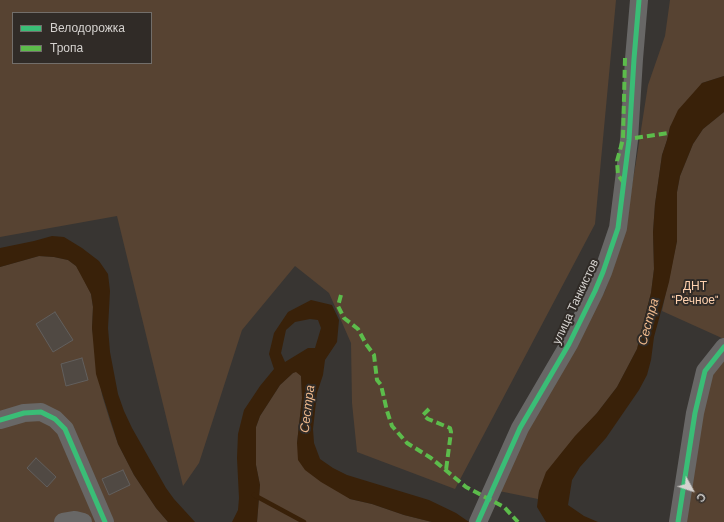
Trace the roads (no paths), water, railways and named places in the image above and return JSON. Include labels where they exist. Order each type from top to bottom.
[{"type":"street","name":"улица Танкистов","points":[[478,522],[520,428],[569,344],[595,291],[618,228],[629,140],[639,0]]},
{"type":"street","points":[[678,522],[695,413],[705,371],[724,347]]},
{"type":"street","points":[[0,420],[24,413],[42,412],[55,419],[65,429],[105,522]]},
{"type":"street","points":[[63,522],[75,520],[83,522]]},
{"type":"water","name":"Сестра","points":[[724,76],[724,112],[703,129],[693,144],[680,176],[677,192],[677,241],[669,282],[654,337],[651,360],[647,375],[639,390],[606,438],[580,467],[572,480],[568,505],[584,516],[598,522],[546,522],[537,507],[539,491],[546,472],[575,436],[597,413],[617,387],[637,349],[651,293],[654,269],[653,232],[655,204],[662,155],[670,127],[678,110],[702,83]]},
{"type":"water","points":[[52,236],[64,237],[82,248],[99,261],[108,274],[110,291],[108,328],[110,352],[118,394],[132,428],[166,488],[195,522],[168,522],[156,508],[134,475],[118,444],[96,374],[91,294],[76,266],[68,260],[39,256],[0,267],[0,248]]},
{"type":"water","name":"Сестра","points":[[311,300],[332,305],[339,320],[337,342],[325,360],[323,375],[317,393],[313,429],[314,443],[320,459],[347,475],[429,500],[456,513],[469,522],[432,522],[350,499],[321,482],[305,470],[298,460],[297,443],[302,398],[301,376],[296,372],[280,385],[260,416],[256,427],[256,465],[260,485],[257,522],[232,522],[238,510],[238,434],[244,410],[260,386],[274,369],[269,354],[274,333],[288,312]],"holes":[[[310,319],[318,320],[321,328],[315,348],[308,348],[285,362],[281,353],[286,330],[295,322]]]},
{"type":"waterway","points":[[254,495],[304,522]]},
{"type":"park label","name":"ДНТ \"Речное\"","points":[[695,294]]}]
